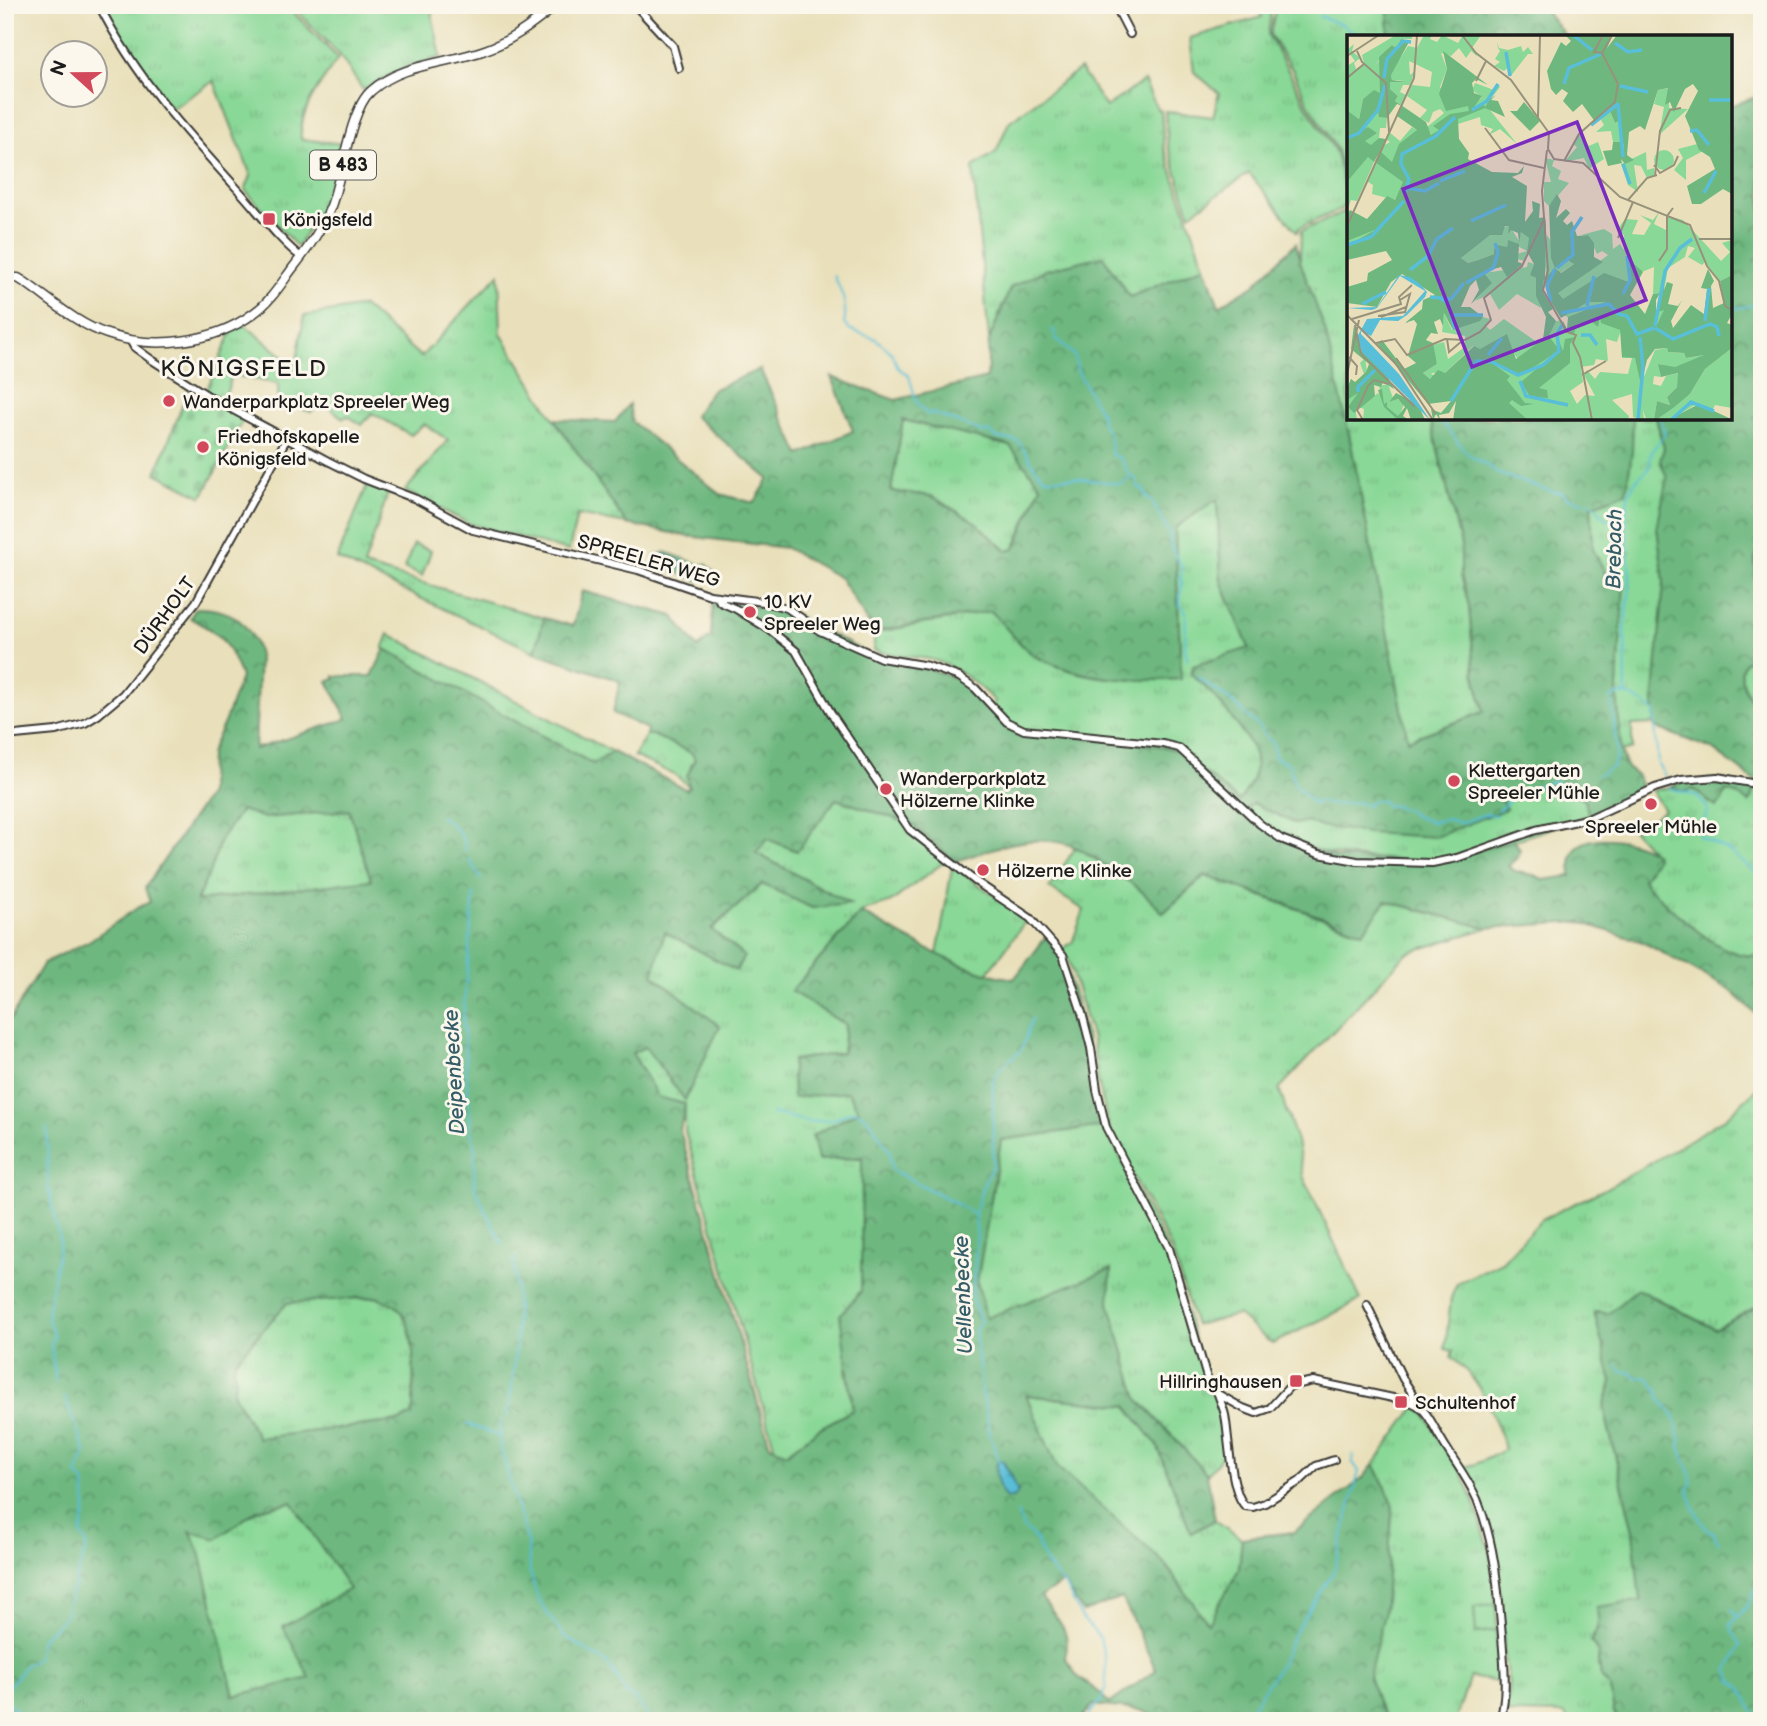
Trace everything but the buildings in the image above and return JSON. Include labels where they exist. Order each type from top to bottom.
[{"type":"main road","name":"B 483","points":[[5,278],[20,279],[79,320],[105,333],[130,340],[172,341],[201,337],[232,327],[266,303],[302,257],[321,227],[331,204],[358,112],[371,90],[416,67],[486,50],[521,32],[556,5]]},
{"type":"street","points":[[99,5],[133,65],[172,115],[272,228],[302,257]]},
{"type":"street","points":[[635,5],[673,46],[679,68]]},
{"type":"street","points":[[1115,5],[1130,34]]},
{"type":"street","name":"SPREELER WEG","points":[[130,340],[134,347],[190,386],[347,471],[416,499],[473,530],[638,570],[717,596],[787,608],[820,631],[881,658],[928,666],[954,675],[975,688],[1004,720],[1019,728],[1174,746],[1267,830],[1304,849],[1336,858],[1420,863],[1457,859],[1536,830],[1590,818],[1668,783],[1712,777],[1760,785]]},
{"type":"street","name":"DÜRHOLT","points":[[5,736],[56,731],[85,723],[123,694],[196,601],[287,438]]},
{"type":"street","points":[[717,596],[720,602],[770,630],[796,651],[831,713],[909,830],[975,881],[1030,918],[1043,929],[1063,955],[1091,1048],[1097,1090],[1107,1127],[1169,1248],[1208,1381],[1218,1394],[1224,1412],[1231,1465],[1240,1499],[1245,1506],[1253,1507],[1265,1503],[1300,1481],[1316,1466],[1334,1460]]},
{"type":"street","points":[[1367,1306],[1412,1393],[1414,1402]]},
{"type":"street","points":[[1218,1394],[1256,1413],[1270,1408],[1292,1385],[1312,1381],[1414,1402],[1424,1410],[1462,1469],[1477,1499],[1492,1542],[1506,1684],[1501,1720]]},
{"type":"green space","points":[[104,5],[286,5],[338,58],[308,106],[301,128],[301,139],[345,144],[325,197],[297,247],[245,190],[251,176],[214,81],[171,109],[133,56]]},
{"type":"green space","points":[[291,5],[430,5],[441,57],[406,67],[363,90],[338,53]]},
{"type":"green space","points":[[1258,5],[1272,5],[1268,35],[1307,107],[1335,151],[1342,176],[1346,202],[1341,209],[1299,228],[1297,232],[1249,173],[1190,214],[1168,146],[1165,111],[1213,117],[1219,93],[1194,72],[1190,38],[1262,17]]},
{"type":"green space","points":[[1276,5],[1388,5],[1389,35],[1347,35],[1347,192],[1337,150],[1270,35]]},
{"type":"green space","points":[[1388,5],[1541,5],[1564,35],[1389,35]]},
{"type":"green space","points":[[1080,69],[1106,107],[1144,81],[1158,110],[1161,110],[1164,148],[1205,266],[1130,297],[1011,287],[989,340],[973,167],[996,152],[1009,122]]},
{"type":"green space","points":[[1762,95],[1762,449],[1759,452],[1762,465],[1762,540],[1755,559],[1757,587],[1762,590],[1762,653],[1745,662],[1742,681],[1747,694],[1762,707],[1762,784],[1712,749],[1654,727],[1654,693],[1664,582],[1657,528],[1667,477],[1660,461],[1664,448],[1657,420],[1732,420],[1732,105]]},
{"type":"green space","points":[[1347,206],[1347,420],[1430,420],[1461,545],[1461,575],[1469,606],[1475,675],[1484,712],[1407,740],[1349,434],[1300,261],[1301,231],[1343,213]]},
{"type":"green space","points":[[1296,243],[1325,330],[1349,434],[1408,740],[1484,712],[1475,675],[1469,606],[1461,575],[1461,545],[1430,420],[1633,420],[1626,493],[1591,506],[1593,549],[1609,581],[1624,585],[1617,689],[1621,751],[1627,768],[1638,776],[1641,790],[1589,815],[1584,799],[1551,787],[1534,788],[1501,799],[1506,809],[1436,837],[1367,833],[1319,826],[1307,821],[1296,824],[1253,803],[1246,810],[1281,839],[1336,858],[1432,863],[1514,840],[1520,850],[1518,857],[1508,866],[1543,880],[1571,876],[1573,853],[1591,840],[1616,839],[1640,845],[1656,855],[1643,879],[1672,909],[1701,934],[1732,952],[1748,956],[1762,954],[1762,1019],[1729,989],[1643,942],[1580,922],[1487,928],[1386,901],[1363,932],[1205,875],[1163,913],[1132,883],[1077,848],[1062,843],[1031,841],[984,851],[955,862],[912,824],[836,799],[797,851],[767,839],[756,853],[850,904],[812,908],[762,884],[711,929],[744,956],[736,971],[665,932],[653,975],[720,1026],[685,1100],[645,1047],[632,1053],[658,1097],[685,1104],[680,1131],[770,1446],[787,1453],[820,1428],[853,1410],[840,1315],[861,1291],[862,1157],[818,1160],[813,1135],[859,1111],[848,1092],[793,1098],[792,1060],[842,1053],[846,1025],[791,991],[861,913],[954,962],[1014,979],[1046,937],[1067,971],[1086,1037],[1097,1102],[1104,1126],[1001,1140],[977,1282],[986,1318],[1111,1269],[1109,1303],[1138,1399],[1207,1474],[1215,1520],[1191,1533],[1157,1445],[1127,1406],[1026,1395],[1057,1467],[1165,1564],[1208,1624],[1239,1569],[1242,1538],[1294,1532],[1363,1478],[1374,1464],[1393,1503],[1384,1614],[1369,1676],[1378,1705],[1388,1721],[1155,1721],[1150,1714],[1139,1710],[1093,1705],[1079,1721],[5,1721],[5,1028],[44,963],[89,941],[150,902],[145,888],[209,794],[210,753],[241,677],[223,641],[190,618],[196,608],[228,613],[244,625],[255,643],[259,655],[255,749],[347,719],[328,681],[336,679],[335,676],[372,676],[385,649],[593,764],[613,752],[687,790],[687,776],[695,759],[692,753],[653,735],[646,735],[647,729],[613,713],[620,681],[535,652],[544,618],[573,626],[582,591],[673,616],[698,648],[711,636],[713,600],[786,611],[880,660],[927,668],[958,679],[974,690],[1001,721],[1018,731],[1155,745],[1177,750],[1239,801],[1253,778],[1255,758],[1252,749],[1222,706],[1191,674],[1193,666],[1249,648],[1221,581],[1217,499],[1175,528],[1181,679],[1107,678],[1071,671],[1037,657],[1019,642],[991,611],[874,632],[840,578],[786,548],[687,536],[627,524],[554,419],[615,422],[629,404],[632,422],[720,494],[754,503],[769,479],[694,416],[712,390],[760,369],[800,455],[853,431],[832,377],[895,400],[987,378],[989,340],[1011,287],[1045,270],[1103,256],[1130,297],[1205,266],[1219,306],[1254,285]],"holes":[[[903,420],[1010,446],[1041,486],[1015,549],[1007,551],[975,522],[931,496],[891,491]],[[241,810],[265,818],[349,810],[371,880],[196,901],[220,840]],[[376,1297],[396,1306],[408,1326],[414,1369],[412,1415],[400,1421],[258,1438],[233,1393],[235,1361],[287,1303]],[[292,1502],[349,1589],[283,1627],[310,1678],[234,1696],[200,1552],[190,1531],[216,1539],[257,1510]],[[1063,1582],[1083,1612],[1122,1598],[1156,1670],[1109,1704],[1100,1693],[1077,1676],[1065,1657],[1067,1640],[1062,1625],[1041,1597]]]},
{"type":"green space","points":[[499,274],[501,334],[554,419],[627,524],[577,515],[569,551],[470,524],[405,491],[448,440],[424,424],[411,435],[372,413],[362,425],[348,416],[343,418],[327,406],[319,405],[311,412],[278,401],[278,384],[232,375],[224,401],[204,396],[232,331],[245,325],[296,367],[304,316],[363,306],[421,357]]},
{"type":"green space","points":[[189,389],[244,418],[202,497],[156,473]]},
{"type":"green space","points":[[1732,419],[1762,431],[1759,451],[1762,449],[1762,465],[1759,453],[1749,580],[1762,606],[1762,707],[1752,700],[1745,690],[1742,665],[1654,700],[1654,724],[1632,725],[1632,749],[1621,752],[1609,581],[1593,549],[1591,506],[1626,491],[1633,420],[1656,420],[1661,438]]},
{"type":"green space","points":[[903,420],[1010,446],[1041,486],[1014,549],[1007,551],[975,522],[931,496],[891,491]]},
{"type":"green space","points":[[368,483],[389,490],[364,566],[544,618],[535,652],[337,559]]},
{"type":"green space","points":[[1217,499],[1221,581],[1250,649],[1194,666],[1191,674],[1223,706],[1252,749],[1255,758],[1253,778],[1239,801],[1013,729],[990,709],[995,701],[948,665],[929,659],[874,650],[874,633],[991,611],[1032,654],[1054,665],[1108,678],[1181,679],[1175,528]]},
{"type":"green space","points":[[1762,540],[1762,590],[1757,587],[1756,557]]},
{"type":"green space","points":[[414,544],[431,551],[422,576],[404,568]]},
{"type":"green space","points":[[665,552],[701,565],[706,564],[714,572],[706,579],[698,581],[657,564],[658,558],[655,556]]},
{"type":"green space","points":[[389,634],[613,752],[593,764],[383,649]]},
{"type":"green space","points":[[646,735],[653,735],[692,753],[695,759],[691,765],[689,786],[675,775],[634,756]]},
{"type":"green space","points":[[1720,779],[1755,788],[1749,803],[1726,791],[1716,807],[1693,789],[1684,792],[1671,786],[1686,781]]},
{"type":"green space","points":[[1544,785],[1568,791],[1584,799],[1589,815],[1497,846],[1434,860],[1328,854],[1295,843],[1246,809],[1253,803],[1296,824],[1307,821],[1319,826],[1506,809],[1501,800]]},
{"type":"green space","points":[[1762,785],[1762,954],[1748,956],[1716,945],[1700,934],[1648,887],[1643,880],[1650,866],[1651,850],[1631,828],[1651,820],[1664,810],[1652,791],[1683,787],[1697,792],[1708,803],[1725,791],[1742,798],[1751,795]]},
{"type":"green space","points":[[836,799],[912,824],[955,862],[944,862],[891,902],[861,912],[791,991],[845,1025],[842,1053],[792,1060],[793,1097],[848,1092],[859,1111],[812,1136],[819,1160],[862,1158],[862,1291],[846,1369],[853,1410],[820,1428],[787,1453],[775,1449],[685,1131],[685,1104],[658,1098],[632,1053],[645,1046],[652,975],[665,932],[711,930],[763,883],[812,908],[849,903],[755,853],[767,838],[797,851]]},
{"type":"green space","points":[[241,810],[265,818],[349,810],[372,880],[196,901],[220,840]]},
{"type":"green space","points":[[1076,847],[1142,890],[1163,913],[1205,876],[1362,932],[1386,901],[1487,928],[1407,953],[1279,1089],[1297,1141],[1303,1176],[1361,1300],[1272,1344],[1238,1315],[1195,1325],[1171,1248],[1109,1129],[1092,1039],[1068,959],[1061,949],[1072,943],[1084,910],[1049,888]]},
{"type":"green space","points":[[954,867],[1027,919],[986,975],[937,955]]},
{"type":"green space","points":[[1762,1084],[1762,1304],[1715,1329],[1655,1297],[1609,1314],[1594,1312],[1613,1382],[1604,1408],[1633,1531],[1641,1601],[1596,1607],[1599,1619],[1595,1635],[1600,1676],[1610,1687],[1614,1713],[1619,1721],[1568,1721],[1565,1714],[1506,1713],[1509,1684],[1497,1552],[1478,1496],[1464,1467],[1505,1450],[1479,1387],[1451,1357],[1453,1351],[1445,1349],[1451,1298],[1457,1283],[1502,1262],[1542,1219],[1601,1191],[1725,1118]]},
{"type":"green space","points":[[1104,1126],[1168,1250],[1206,1381],[1223,1412],[1226,1452],[1207,1474],[1138,1399],[1109,1303],[986,1318],[977,1282],[1001,1140]]},
{"type":"green space","points":[[1637,1289],[1715,1329],[1762,1304],[1762,1721],[1619,1721],[1614,1713],[1610,1687],[1600,1676],[1599,1652],[1590,1641],[1598,1625],[1596,1607],[1640,1601],[1633,1531],[1604,1407],[1612,1382],[1594,1312],[1609,1313]]},
{"type":"green space","points":[[376,1297],[396,1306],[408,1326],[413,1354],[412,1415],[400,1421],[258,1438],[232,1391],[236,1381],[233,1369],[235,1361],[287,1303]]},
{"type":"green space","points":[[1025,1395],[1127,1406],[1157,1445],[1191,1532],[1215,1520],[1242,1539],[1239,1569],[1209,1625],[1165,1564],[1057,1467]]},
{"type":"green space","points":[[1410,1404],[1423,1411],[1461,1472],[1474,1501],[1491,1555],[1496,1604],[1476,1633],[1497,1630],[1502,1683],[1470,1677],[1455,1721],[1388,1721],[1378,1705],[1369,1676],[1388,1556],[1393,1503],[1374,1464],[1414,1409]]},
{"type":"green space","points":[[292,1502],[350,1589],[310,1678],[234,1696],[200,1552],[189,1530],[216,1539],[257,1510]]},
{"type":"green space","points":[[1496,1604],[1497,1630],[1476,1633],[1474,1607]]},
{"type":"water","points":[[664,554],[699,569],[696,575],[661,560]]},
{"type":"water","points":[[998,1460],[1003,1461],[1018,1492],[1014,1498],[1006,1498],[1001,1490],[997,1475]]},
{"type":"waterway","points":[[1319,16],[1343,25],[1357,35]]},
{"type":"waterway","points":[[834,276],[845,305],[844,324],[849,329],[876,339],[892,353],[898,368],[909,376],[917,403],[927,414],[932,413],[982,433],[989,431],[997,438],[1018,441],[1045,478],[1076,478],[1121,484],[1130,477],[1135,478],[1138,487],[1143,489],[1147,498],[1152,501],[1171,537],[1170,544],[1182,568],[1180,604],[1186,612],[1185,648],[1188,660]]},
{"type":"waterway","name":"Brebach","points":[[1732,309],[1762,304]]},
{"type":"waterway","points":[[1053,329],[1056,338],[1074,355],[1078,372],[1101,414],[1102,424],[1109,433],[1112,455],[1120,458],[1130,476]]},
{"type":"waterway","points":[[1439,420],[1467,453],[1496,473],[1553,492],[1562,492],[1568,499],[1595,504],[1607,519],[1619,523]]},
{"type":"waterway","name":"Brebach","points":[[1626,694],[1625,627],[1630,580],[1627,502],[1633,485],[1649,468],[1651,452],[1665,434],[1661,420]]},
{"type":"waterway","points":[[1198,677],[1233,702],[1257,725],[1273,743],[1275,757],[1289,764],[1295,785],[1314,804],[1319,801],[1333,805],[1359,802],[1366,806],[1374,800],[1382,801],[1387,806],[1397,805],[1398,808],[1406,809],[1431,822],[1447,819],[1461,823],[1486,814],[1496,815]]},
{"type":"waterway","name":"Brebach","points":[[1598,775],[1614,766],[1617,752],[1611,698],[1628,695],[1654,711],[1658,764],[1665,776]]},
{"type":"waterway","points":[[1499,810],[1520,791],[1554,781],[1564,787]]},
{"type":"waterway","points":[[1669,788],[1697,796],[1708,809],[1699,836],[1728,850],[1762,878]]},
{"type":"waterway","points":[[440,816],[461,835],[465,851]]},
{"type":"waterway","points":[[469,859],[481,879]]},
{"type":"waterway","name":"Deipenbecke","points":[[474,893],[463,1019],[471,1132],[475,1149],[474,1180],[477,1193],[502,1244]]},
{"type":"waterway","points":[[1022,1048],[1032,1019]]},
{"type":"waterway","points":[[975,1213],[993,1164],[993,1080],[1000,1068],[1020,1051]]},
{"type":"waterway","name":"Uellenbecke","points":[[771,1113],[810,1122],[832,1120],[852,1111],[859,1112],[870,1121],[890,1152],[892,1170],[975,1215],[977,1235],[972,1300],[981,1322],[975,1330],[981,1383],[989,1431],[999,1462]]},
{"type":"waterway","points":[[47,1128],[48,1187],[60,1242],[48,1309],[54,1337],[51,1345],[56,1382]]},
{"type":"waterway","name":"Deipenbecke","points":[[507,1416],[516,1338],[514,1258]]},
{"type":"waterway","points":[[1616,1365],[1620,1371],[1632,1373],[1634,1377],[1649,1378],[1658,1391],[1659,1398],[1674,1416],[1680,1447],[1691,1475],[1692,1484],[1688,1489],[1692,1501],[1697,1515],[1705,1526],[1715,1533],[1714,1536],[1719,1542]]},
{"type":"waterway","points":[[5,1692],[26,1664],[37,1658],[41,1639],[64,1618],[87,1544],[81,1534],[86,1508],[84,1482],[77,1475],[85,1451],[65,1397]]},
{"type":"waterway","name":"Deipenbecke","points":[[501,1421],[499,1442],[528,1545],[530,1572],[539,1602],[564,1636],[607,1663],[625,1694],[635,1698],[651,1721]]},
{"type":"waterway","points":[[467,1424],[499,1436]]},
{"type":"waterway","points":[[1243,1715],[1255,1703],[1281,1664],[1293,1635],[1334,1571],[1359,1471],[1352,1462],[1353,1455]]},
{"type":"waterway","name":"Uellenbecke","points":[[1017,1513],[1023,1528],[1035,1538],[1047,1565],[1064,1584],[1082,1618],[1100,1638],[1105,1659],[1106,1686],[1101,1701],[1090,1713],[1089,1721]]},
{"type":"waterway","points":[[1758,1721],[1741,1687],[1731,1680],[1728,1670],[1741,1645],[1731,1625],[1748,1605],[1755,1590],[1762,1585]]},
{"type":"waterway","points":[[1732,1609],[1737,1617]]},
{"type":"waterway","points":[[5,1700],[19,1713],[35,1721]]},
{"type":"waterway","points":[[1186,1721],[1237,1716],[1263,1721]]},
{"type":"waterway","points":[[1140,1721],[1156,1721]]},
{"type":"place","name":"Königsfeld","points":[[269,219]]},
{"type":"place","name":"Wanderparkplatz Spreeler Weg","points":[[169,401]]},
{"type":"place","name":"Friedhofskapelle Königsfeld","points":[[203,447]]},
{"type":"place","name":"10 KV Spreeler Weg","points":[[750,612]]},
{"type":"place","name":"Klettergarten Spreeler Mühle","points":[[1454,781]]},
{"type":"place","name":"Wanderparkplatz Hölzerne Klinke","points":[[886,789]]},
{"type":"place","name":"Spreeler Mühle","points":[[1651,804]]},
{"type":"place","name":"Hölzerne Klinke","points":[[983,870]]},
{"type":"place","name":"Hillringhausen","points":[[1296,1381]]},
{"type":"place","name":"Schultenhof","points":[[1401,1402]]},
{"type":"district","name":"KÖNIGSFELD","points":[[244,368]]}]
